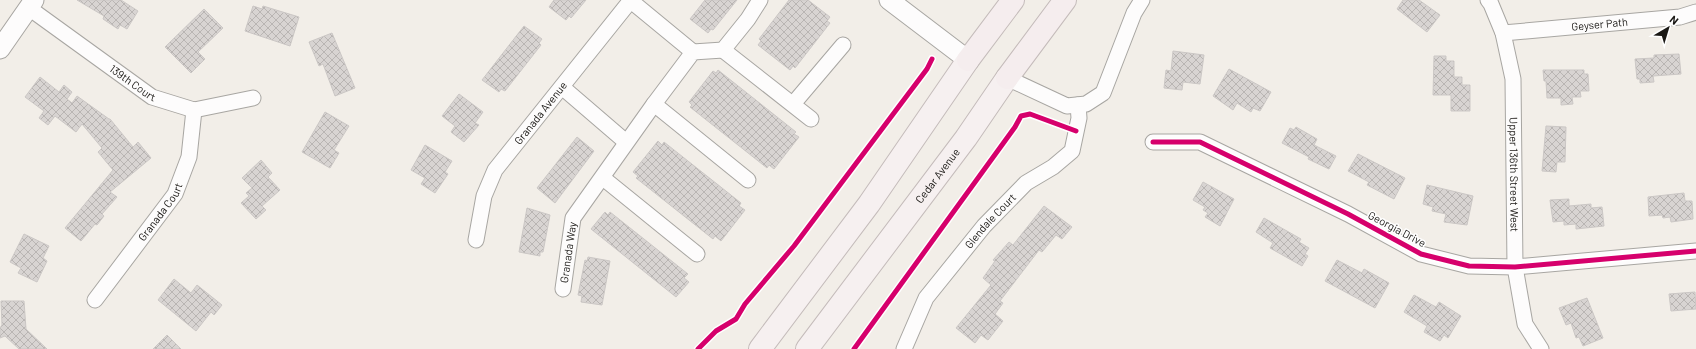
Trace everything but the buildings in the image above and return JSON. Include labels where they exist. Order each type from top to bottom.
[{"type":"highway","points":[[760,349],[869,204],[968,60],[1013,0]]},
{"type":"highway","name":"Cedar Avenue","points":[[807,349],[966,138],[1007,78],[1065,0]]},
{"type":"street","points":[[631,0],[693,52],[723,50],[811,119]]},
{"type":"street","name":"Granada Avenue","points":[[476,240],[484,196],[495,170],[631,0]]},
{"type":"street","points":[[723,50],[748,19],[760,0]]},
{"type":"street","points":[[889,0],[968,60]]},
{"type":"street","points":[[1007,78],[1073,105],[1086,104],[1103,93],[1134,13],[1142,0]]},
{"type":"street","name":"Upper 136th Street West","points":[[1488,0],[1503,33],[1512,79],[1515,267],[1526,324],[1540,349]]},
{"type":"street","points":[[0,49],[31,4]]},
{"type":"street","name":"139th Court","points":[[31,4],[152,97],[194,110],[253,98]]},
{"type":"street","name":"Geyser Path","points":[[1503,33],[1680,17],[1696,12]]},
{"type":"street","points":[[793,104],[843,45]]},
{"type":"street","name":"Granada Way","points":[[563,289],[573,218],[603,178],[626,142],[693,52]]},
{"type":"street","points":[[562,87],[626,142]]},
{"type":"street","points":[[654,104],[748,180]]},
{"type":"street","name":"Glendale Court","points":[[904,349],[926,298],[984,226],[1026,183],[1052,167],[1072,150],[1079,118],[1073,105]]},
{"type":"street","name":"Granada Court","points":[[95,300],[175,194],[189,156],[194,110]]},
{"type":"street","name":"Georgia Drive","points":[[1153,142],[1200,142],[1348,214],[1421,254],[1469,266],[1515,267],[1696,251]]},
{"type":"street","points":[[603,178],[697,254]]},
{"type":"cycle path","points":[[698,349],[716,331],[736,319],[745,304],[794,246],[927,69],[932,59]]},
{"type":"cycle path","points":[[854,349],[1015,127],[1021,116],[1030,114],[1076,131]]},
{"type":"cycle path","points":[[1153,142],[1200,142],[1348,214],[1421,254],[1469,266],[1515,267],[1696,251]]}]
